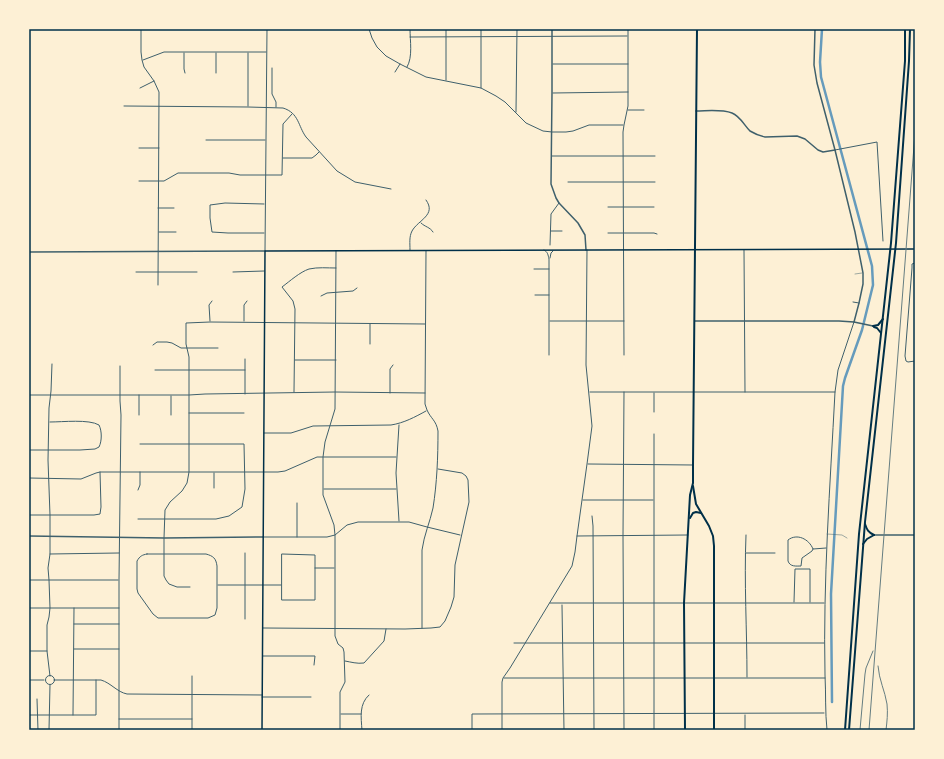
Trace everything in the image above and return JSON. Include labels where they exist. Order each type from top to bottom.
[{"type":"main road","points":[[697,29],[693,484],[696,504],[709,526],[713,536],[714,546],[714,730]]},
{"type":"main road","points":[[845,730],[859,534],[892,243],[906,46],[905,29]]},
{"type":"main road","points":[[849,730],[865,522],[896,243],[910,29]]},
{"type":"main road","points":[[262,730],[265,251],[915,249]]},
{"type":"main road","points":[[873,326],[878,325],[883,319]]},
{"type":"main road","points":[[873,326],[877,328],[882,335]]},
{"type":"main road","points":[[685,730],[684,603],[690,496],[693,484]]},
{"type":"main road","points":[[689,519],[693,513],[701,513]]},
{"type":"main road","points":[[865,522],[867,531],[874,535]]},
{"type":"main road","points":[[863,544],[867,539],[874,535]]},
{"type":"street","points":[[141,29],[142,60],[144,67],[154,81],[159,92],[158,285]]},
{"type":"street","points":[[29,252],[265,251],[267,29]]},
{"type":"street","points":[[369,29],[377,47],[386,56],[426,77],[481,88],[506,102],[526,123],[542,131],[572,131],[589,125],[624,125]]},
{"type":"street","points":[[407,68],[410,59],[410,29]]},
{"type":"street","points":[[446,29],[446,80]]},
{"type":"street","points":[[481,29],[481,88]]},
{"type":"street","points":[[516,112],[517,29]]},
{"type":"street","points":[[502,730],[503,678],[572,566],[576,552],[592,426],[586,365],[586,235],[578,222],[559,203],[551,184],[552,29]]},
{"type":"street","points":[[624,355],[623,156],[624,125],[628,92],[628,29]]},
{"type":"street","points":[[815,29],[815,76],[836,150],[860,253],[863,273],[863,284],[859,303],[838,370],[835,392],[827,534],[824,642],[825,713],[827,730]]},
{"type":"street","points":[[410,37],[628,36]]},
{"type":"street","points":[[142,60],[164,52],[267,52]]},
{"type":"street","points":[[184,52],[185,73]]},
{"type":"street","points":[[216,52],[216,73]]},
{"type":"street","points":[[248,52],[248,107]]},
{"type":"street","points":[[395,72],[400,64]]},
{"type":"street","points":[[552,64],[628,64]]},
{"type":"street","points":[[272,68],[272,94],[276,102],[276,108]]},
{"type":"street","points":[[140,88],[154,81]]},
{"type":"street","points":[[552,93],[628,92]]},
{"type":"street","points":[[124,106],[248,107],[287,110],[298,120],[302,132],[306,137],[337,171],[356,182],[391,189]]},
{"type":"street","points":[[627,110],[644,110]]},
{"type":"street","points":[[696,112],[721,111],[731,113],[739,118],[751,132],[760,136],[796,136],[807,140],[814,148],[823,152],[877,142],[883,241]]},
{"type":"street","points":[[139,181],[164,181],[178,173],[282,175],[283,124],[293,114]]},
{"type":"street","points":[[206,140],[266,140]]},
{"type":"street","points":[[139,148],[159,148]]},
{"type":"street","points":[[282,158],[312,158],[319,152]]},
{"type":"street","points":[[552,156],[655,156]]},
{"type":"street","points":[[568,182],[655,182]]},
{"type":"street","points":[[410,250],[410,238],[412,232],[420,222],[427,217],[429,205],[426,200]]},
{"type":"street","points":[[264,233],[212,232],[210,205],[225,203],[265,204]]},
{"type":"street","points":[[550,245],[551,214],[559,203]]},
{"type":"street","points":[[608,207],[654,207]]},
{"type":"street","points":[[158,208],[174,208]]},
{"type":"street","points":[[420,222],[426,227],[431,228],[433,232]]},
{"type":"street","points":[[551,231],[562,231]]},
{"type":"street","points":[[158,232],[176,232]]},
{"type":"street","points":[[608,233],[657,234]]},
{"type":"street","points":[[543,250],[548,254],[549,259],[549,355]]},
{"type":"street","points":[[549,259],[554,250]]},
{"type":"street","points":[[744,250],[745,392]]},
{"type":"street","points":[[336,251],[335,410],[324,449],[323,489],[324,499],[334,525],[335,535],[335,636],[338,644],[343,648],[345,661],[345,682],[340,692],[340,730]]},
{"type":"street","points":[[422,628],[422,550],[432,509],[437,469],[438,431],[437,426],[427,411],[425,404],[426,251]]},
{"type":"street","points":[[915,263],[912,264],[905,356],[908,362],[915,360]]},
{"type":"street","points":[[294,393],[296,309],[293,301],[282,287],[308,269],[336,268]]},
{"type":"street","points":[[534,269],[549,269]]},
{"type":"street","points":[[233,272],[264,271]]},
{"type":"street","points":[[136,272],[196,272]]},
{"type":"street","points":[[321,296],[327,292],[353,291],[357,288]]},
{"type":"street","points":[[535,295],[550,295]]},
{"type":"street","points":[[210,322],[209,305],[212,301]]},
{"type":"street","points":[[244,322],[244,305],[247,301]]},
{"type":"street","points":[[853,302],[859,303]]},
{"type":"street","points":[[549,321],[624,321]]},
{"type":"street","points":[[695,321],[839,321],[873,326]]},
{"type":"street","points":[[190,586],[177,586],[169,584],[164,576],[164,519],[166,510],[170,502],[182,491],[187,483],[189,472],[189,357],[186,344],[186,323],[264,322],[425,324]]},
{"type":"street","points":[[370,323],[370,344]]},
{"type":"street","points":[[153,345],[157,342],[167,342],[181,348],[218,348]]},
{"type":"street","points":[[245,359],[245,394]]},
{"type":"street","points":[[295,360],[336,360]]},
{"type":"street","points":[[52,364],[48,450],[50,515],[50,554],[48,568],[50,617],[47,625],[47,651],[50,676],[54,680],[104,681],[119,691],[127,694],[312,697]]},
{"type":"street","points":[[390,393],[390,369],[393,365]]},
{"type":"street","points":[[119,730],[120,366]]},
{"type":"street","points":[[155,370],[245,370]]},
{"type":"street","points":[[29,395],[189,395],[335,392],[425,393]]},
{"type":"street","points":[[589,392],[835,392]]},
{"type":"street","points":[[624,392],[624,730]]},
{"type":"street","points":[[654,392],[654,412]]},
{"type":"street","points":[[139,395],[139,415]]},
{"type":"street","points":[[171,395],[171,415]]},
{"type":"street","points":[[264,433],[291,433],[313,426],[399,424],[427,411]]},
{"type":"street","points":[[189,413],[244,413]]},
{"type":"street","points":[[29,450],[84,450],[99,447],[101,441],[101,429],[99,425],[82,422],[49,422]]},
{"type":"street","points":[[399,424],[396,458],[399,521]]},
{"type":"street","points":[[654,434],[654,730]]},
{"type":"street","points":[[138,519],[216,519],[229,516],[242,507],[245,489],[244,444],[140,444]]},
{"type":"street","points":[[29,478],[81,479],[100,472],[285,471],[312,459],[323,457],[396,458]]},
{"type":"street","points":[[587,464],[693,465]]},
{"type":"street","points":[[262,628],[335,629],[440,627],[451,607],[458,547],[469,502],[468,480],[466,476],[462,473],[437,469]]},
{"type":"street","points":[[138,490],[140,485],[140,471]]},
{"type":"street","points":[[29,515],[100,514],[100,472]]},
{"type":"street","points":[[214,472],[214,488]]},
{"type":"street","points":[[323,489],[397,489]]},
{"type":"street","points":[[582,500],[654,500]]},
{"type":"street","points":[[297,503],[297,537]]},
{"type":"street","points":[[592,516],[594,730]]},
{"type":"street","points":[[29,536],[164,538],[327,537],[335,535],[346,525],[351,523],[399,521],[409,522],[461,535]]},
{"type":"street","points":[[577,536],[689,535]]},
{"type":"street","points":[[746,535],[746,678]]},
{"type":"street","points":[[874,535],[915,535]]},
{"type":"street","points":[[813,549],[812,545],[800,537],[789,538],[789,564],[801,566],[802,558],[813,549],[827,548]]},
{"type":"street","points":[[50,554],[119,553]]},
{"type":"street","points":[[245,553],[245,619]]},
{"type":"street","points":[[745,553],[775,553]]},
{"type":"street","points":[[147,554],[206,554],[214,557],[217,561],[218,585],[217,608],[215,615],[208,618],[158,618],[153,614],[138,593],[138,561],[142,555],[147,554]]},
{"type":"street","points":[[282,554],[315,555],[315,568],[315,600],[282,600],[282,554]]},
{"type":"street","points":[[315,568],[335,568]]},
{"type":"street","points":[[794,603],[795,569],[810,569],[810,603]]},
{"type":"street","points":[[29,580],[119,580]]},
{"type":"street","points":[[218,585],[282,585]]},
{"type":"street","points":[[549,603],[825,603]]},
{"type":"street","points":[[562,604],[564,730]]},
{"type":"street","points":[[29,608],[119,608]]},
{"type":"street","points":[[73,715],[74,608]]},
{"type":"street","points":[[74,624],[119,624]]},
{"type":"street","points":[[345,661],[356,664],[364,663],[384,641],[386,628]]},
{"type":"street","points":[[514,643],[824,642]]},
{"type":"street","points":[[74,648],[119,649]]},
{"type":"street","points":[[29,651],[47,651]]},
{"type":"street","points":[[262,656],[314,656],[314,665]]},
{"type":"street","points":[[29,680],[45,680],[50,676]]},
{"type":"street","points":[[192,676],[192,730]]},
{"type":"street","points":[[503,678],[825,678]]},
{"type":"street","points":[[45,680],[47,684],[50,685]]},
{"type":"street","points":[[49,730],[50,685],[54,680]]},
{"type":"street","points":[[29,715],[96,715],[96,680]]},
{"type":"street","points":[[362,730],[362,705],[365,698],[369,695]]},
{"type":"street","points":[[37,700],[38,730]]},
{"type":"street","points":[[472,730],[472,714],[825,713]]},
{"type":"street","points":[[340,714],[361,714]]},
{"type":"street","points":[[745,714],[745,730]]},
{"type":"street","points":[[119,719],[192,719]]},
{"type":"lane","points":[[855,274],[863,273]]},
{"type":"lane","points":[[827,534],[842,535],[847,538]]},
{"type":"waterway","points":[[822,29],[820,62],[821,77],[872,266],[873,285],[862,330],[843,386],[831,594],[832,702]]},
{"type":"railway","points":[[869,730],[915,133]]},
{"type":"railway","points":[[860,730],[865,674],[873,651]]},
{"type":"railway","points":[[878,666],[887,704],[886,730]]}]
